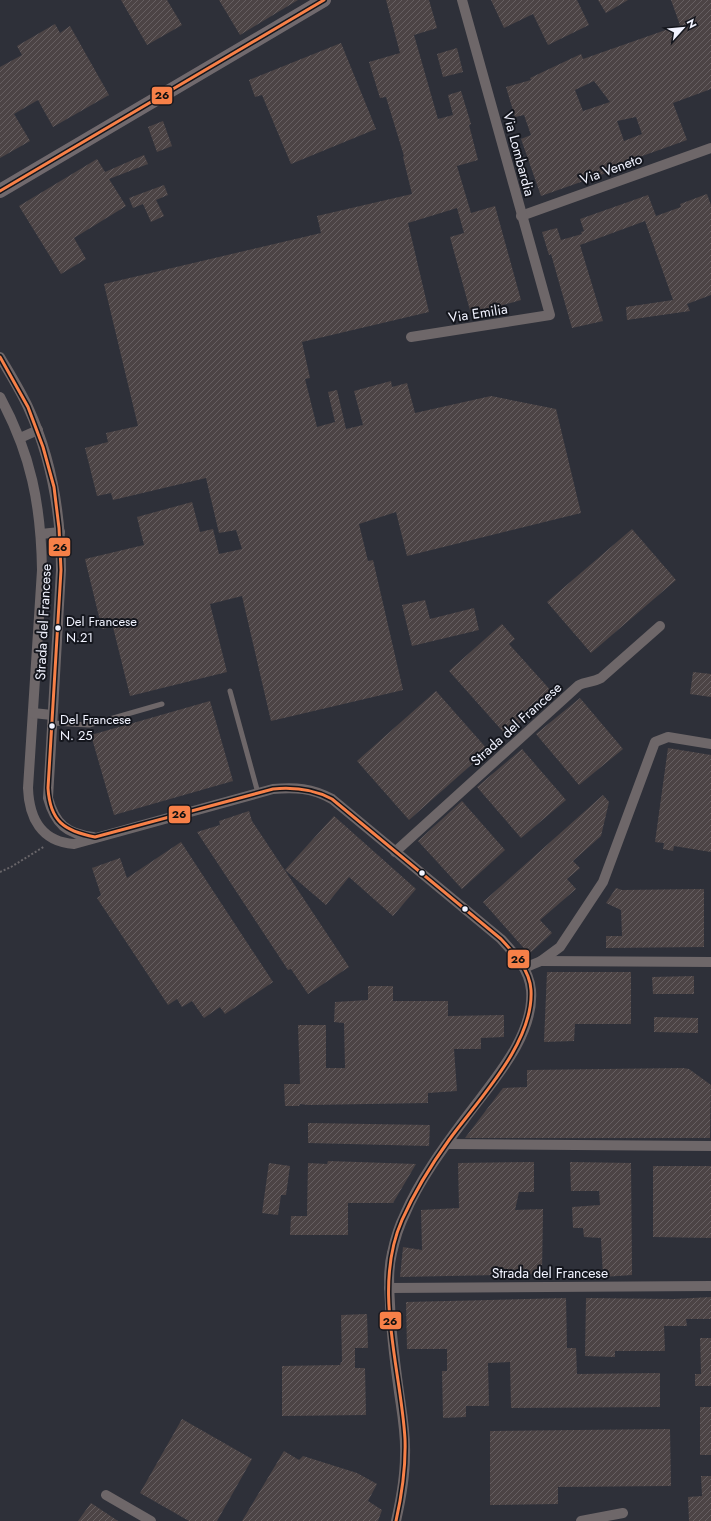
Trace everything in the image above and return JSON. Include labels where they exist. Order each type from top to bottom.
[{"type":"street","points":[[0,191],[324,0]]},
{"type":"street","name":"Via Lombardia","points":[[462,0],[521,216],[550,315]]},
{"type":"street","name":"Via Veneto","points":[[521,216],[711,148]]},
{"type":"street","name":"Via Emilia","points":[[411,338],[550,315]]},
{"type":"street","name":"Strada del Francese","points":[[0,357],[28,407],[38,430],[50,467],[60,532],[61,570],[48,798],[54,816],[60,824],[75,833],[95,837]]},
{"type":"street","name":"Strada del Francese","points":[[0,397],[20,438],[31,472],[41,534],[42,570],[28,788],[29,801],[36,823],[55,840],[64,844],[74,844],[258,793],[273,790],[303,788],[332,799],[501,939],[524,968],[528,978],[531,1002],[530,1013],[524,1032],[506,1062],[447,1144],[412,1198],[400,1225],[391,1254],[389,1288],[393,1343],[404,1431],[405,1454],[403,1489],[396,1521]]},
{"type":"street","points":[[20,438],[38,430]]},
{"type":"street","points":[[41,534],[60,532]]},
{"type":"street","name":"Strada del Francese","points":[[395,852],[579,685],[586,682],[593,682],[601,678],[660,626]]},
{"type":"street","points":[[33,713],[52,719]]},
{"type":"street","points":[[524,968],[541,961],[560,947],[603,882],[655,742],[668,737],[711,744]]},
{"type":"street","points":[[541,961],[711,962]]},
{"type":"street","points":[[447,1144],[711,1146]]},
{"type":"street","name":"Strada del Francese","points":[[389,1288],[711,1286]]},
{"type":"street","points":[[106,1495],[151,1521]]},
{"type":"street","points":[[581,1521],[623,1513]]},
{"type":"lane","points":[[230,691],[258,793]]},
{"type":"lane","points":[[52,719],[89,725],[162,704]]},
{"type":"path","points":[[0,872],[11,867],[55,840]]},
{"type":"building","points":[[121,0],[167,0],[182,25],[147,45]]},
{"type":"building","points":[[219,0],[298,0],[240,35]]},
{"type":"building","points":[[386,0],[429,0],[437,28],[414,35],[438,119],[453,115],[448,95],[461,91],[471,124],[469,125],[478,160],[457,166],[471,213],[495,206],[521,300],[471,314],[450,237],[464,233],[457,208],[408,223],[429,312],[302,342],[310,378],[305,379],[317,427],[335,422],[328,392],[337,390],[346,429],[363,425],[354,391],[391,381],[392,387],[407,383],[415,413],[491,396],[556,409],[581,513],[407,556],[396,512],[359,524],[368,561],[373,560],[403,690],[271,721],[242,596],[210,604],[227,672],[130,696],[113,627],[102,629],[85,559],[144,545],[137,517],[192,502],[200,532],[213,529],[219,554],[242,549],[236,530],[219,533],[206,478],[113,500],[111,493],[97,496],[85,448],[108,442],[106,433],[138,426],[104,284],[321,233],[317,216],[412,194],[404,156],[386,97],[380,98],[369,62],[400,53]]},
{"type":"building","points":[[491,0],[577,0],[589,25],[548,45],[533,14],[504,28]]},
{"type":"building","points":[[598,0],[628,0],[606,13]]},
{"type":"building","points":[[671,0],[711,0],[711,89],[673,103],[687,140],[631,160],[632,164],[541,196],[521,139],[531,135],[524,115],[515,117],[506,87],[531,80],[530,78],[581,54],[583,59],[680,25]],"holes":[[[594,81],[610,102],[583,111],[575,90]],[[636,117],[642,134],[624,141],[617,121]]]},
{"type":"building","points":[[55,24],[60,33],[70,26],[109,95],[53,127],[38,100],[14,114],[30,141],[0,158],[0,67],[22,55],[17,46]]},
{"type":"building","points":[[341,43],[376,129],[291,164],[262,95],[255,97],[249,80]]},
{"type":"building","points":[[457,48],[463,72],[443,77],[437,54]]},
{"type":"building","points":[[163,121],[172,146],[157,152],[148,127]]},
{"type":"building","points":[[144,155],[148,164],[109,179],[126,206],[74,238],[86,259],[61,274],[19,206],[97,159],[105,172]]},
{"type":"building","points":[[164,185],[168,195],[156,200],[164,216],[151,222],[143,204],[133,208],[129,198]]},
{"type":"building","points":[[707,194],[711,205],[711,295],[687,304],[690,311],[627,320],[626,307],[673,300],[645,221],[580,245],[603,321],[572,328],[551,254],[549,255],[542,232],[557,228],[561,240],[582,234],[581,232],[584,231],[580,219],[648,195],[656,216],[681,207],[680,204]]},
{"type":"building","points":[[632,529],[676,580],[591,653],[547,602]]},
{"type":"building","points":[[425,600],[430,619],[474,608],[479,630],[412,646],[402,605]]},
{"type":"building","points":[[502,624],[515,639],[509,644],[553,693],[506,735],[449,671]]},
{"type":"building","points":[[693,672],[711,674],[711,697],[690,694]]},
{"type":"building","points":[[436,691],[488,750],[409,820],[357,761]]},
{"type":"building","points":[[580,698],[623,749],[579,785],[536,734]]},
{"type":"building","points":[[210,701],[233,781],[114,815],[91,735]]},
{"type":"building","points":[[668,748],[711,755],[711,852],[674,846],[673,851],[663,849],[664,843],[655,842]]},
{"type":"building","points":[[522,749],[566,800],[521,838],[477,787]]},
{"type":"building","points":[[603,795],[609,802],[601,836],[573,861],[580,868],[567,879],[576,889],[540,920],[552,933],[529,954],[483,902]]},
{"type":"building","points":[[462,801],[505,850],[462,889],[418,841]]},
{"type":"building","points":[[249,811],[252,821],[349,967],[308,994],[291,969],[288,970],[197,832],[220,825],[219,821]]},
{"type":"building","points":[[334,816],[416,889],[393,916],[349,877],[326,905],[285,870]]},
{"type":"building","points":[[181,842],[273,982],[225,1014],[220,1007],[204,1018],[192,1001],[182,1007],[177,999],[168,1005],[97,898],[101,895],[92,868],[120,858],[127,878]]},
{"type":"building","points":[[616,888],[622,890],[704,889],[704,947],[606,948],[606,936],[622,936],[621,910],[606,903]]},
{"type":"building","points":[[547,972],[631,972],[631,1024],[575,1024],[574,1041],[544,1042]]},
{"type":"building","points":[[694,976],[694,994],[653,994],[652,977]]},
{"type":"building","points":[[368,986],[393,986],[393,1001],[448,1001],[448,1016],[504,1015],[504,1037],[481,1038],[481,1049],[454,1049],[457,1091],[428,1093],[428,1103],[300,1104],[299,1106],[285,1106],[284,1084],[300,1084],[298,1025],[326,1025],[326,1068],[345,1068],[344,1023],[334,1022],[335,1002],[368,1000]]},
{"type":"building","points":[[654,1017],[698,1018],[698,1033],[654,1032]]},
{"type":"building","points":[[689,1069],[711,1085],[710,1138],[465,1138],[503,1088],[527,1087],[527,1070]]},
{"type":"building","points":[[308,1123],[430,1125],[429,1146],[308,1143]]},
{"type":"building","points":[[328,1161],[416,1164],[393,1203],[348,1203],[348,1235],[290,1235],[291,1216],[307,1216],[308,1163],[327,1164]]},
{"type":"building","points":[[534,1162],[534,1192],[519,1192],[515,1210],[543,1209],[542,1274],[400,1277],[403,1247],[422,1250],[421,1210],[459,1208],[458,1163]]},
{"type":"building","points":[[570,1162],[631,1163],[632,1275],[603,1277],[601,1238],[584,1237],[583,1228],[573,1228],[572,1207],[600,1205],[599,1191],[571,1191]]},
{"type":"building","points":[[269,1163],[290,1166],[286,1195],[281,1195],[278,1215],[262,1213]]},
{"type":"building","points":[[653,1166],[711,1166],[711,1238],[653,1237]]},
{"type":"building","points":[[711,1297],[711,1319],[686,1319],[687,1326],[664,1326],[665,1351],[615,1351],[615,1357],[585,1356],[586,1298],[674,1299]]},
{"type":"building","points":[[566,1298],[567,1348],[576,1348],[577,1374],[660,1373],[660,1407],[511,1408],[510,1362],[488,1363],[489,1406],[466,1406],[466,1417],[443,1418],[442,1371],[447,1371],[447,1349],[407,1349],[406,1302]]},
{"type":"building","points":[[367,1314],[368,1348],[355,1348],[355,1368],[365,1368],[366,1415],[282,1416],[282,1366],[340,1365],[342,1362],[341,1315]]},
{"type":"building","points":[[700,1338],[711,1338],[711,1386],[695,1386],[695,1374],[701,1374]]},
{"type":"building","points":[[700,1407],[711,1407],[711,1455],[700,1455]]},
{"type":"building","points":[[182,1419],[252,1459],[217,1521],[189,1521],[140,1493]]},
{"type":"building","points":[[670,1429],[671,1486],[558,1487],[558,1504],[490,1505],[490,1431]]},
{"type":"building","points":[[284,1451],[299,1460],[303,1456],[357,1473],[377,1484],[368,1501],[382,1510],[378,1521],[242,1521]]},
{"type":"building","points":[[701,1476],[711,1476],[711,1521],[689,1521],[688,1497],[702,1496]]},
{"type":"building","points":[[91,1503],[118,1521],[78,1521]]},
{"type":"transit line","name":"26","points":[[0,191],[324,0]]},
{"type":"transit line","name":"26","points":[[0,357],[28,407],[43,447],[54,487],[59,528],[61,570],[48,788],[52,809],[61,823],[67,828],[84,835],[95,837],[273,789],[288,788],[318,793],[332,799],[501,939],[520,962],[528,976],[531,990],[530,1010],[524,1030],[502,1070],[449,1140],[430,1169],[407,1209],[393,1246],[389,1273],[389,1300],[394,1356],[405,1439],[403,1480],[396,1521]]},
{"type":"place","name":"Del Francese N.21","points":[[58,628]]},
{"type":"place","name":"Del Francese N. 25","points":[[52,726]]}]
